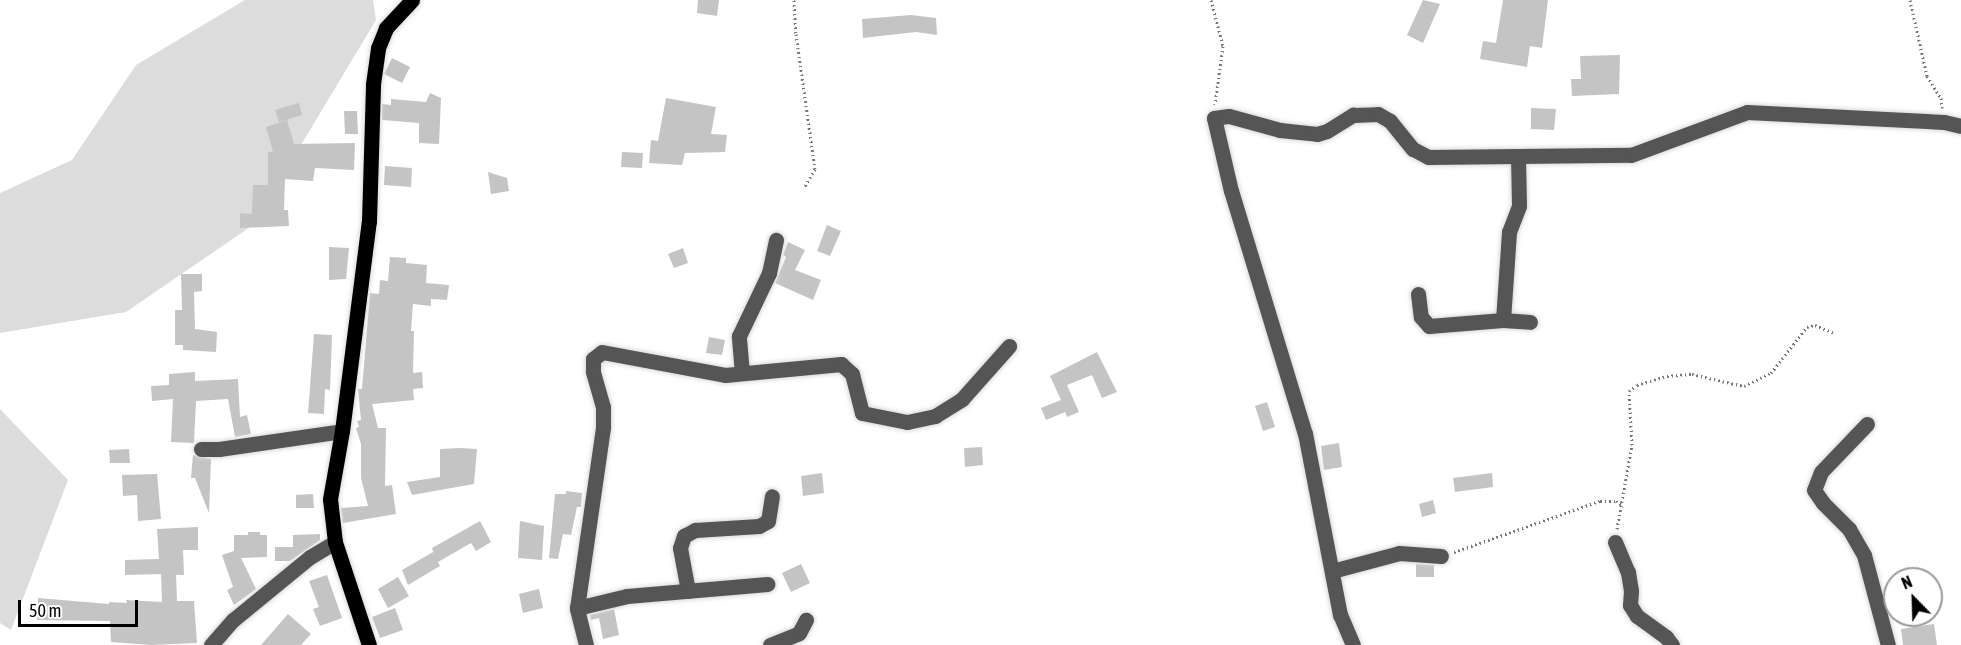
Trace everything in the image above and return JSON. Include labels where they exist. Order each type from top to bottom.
[{"type":"main road","points":[[369,645],[335,542],[330,499],[342,431],[369,220],[373,84],[378,48],[386,28],[412,0]]},
{"type":"street","points":[[1353,645],[1340,615],[1305,434],[1231,191],[1214,118],[1229,116],[1280,130],[1317,134],[1327,131],[1353,115],[1367,112],[1378,114],[1390,121],[1408,144],[1428,157],[1631,155],[1748,112],[1944,122],[1961,126]]},
{"type":"street","points":[[1503,320],[1509,232],[1519,206],[1518,157]]},
{"type":"street","points":[[742,373],[739,336],[769,273],[776,240]]},
{"type":"street","points":[[1418,294],[1421,317],[1428,326],[1503,320],[1530,322]]},
{"type":"street","points":[[586,645],[577,608],[603,427],[603,407],[593,371],[593,359],[602,352],[725,375],[841,364],[852,374],[862,413],[907,422],[935,416],[962,399],[1009,346]]},
{"type":"street","points":[[1867,424],[1821,472],[1814,490],[1823,503],[1850,529],[1864,555],[1888,645]]},
{"type":"street","points":[[201,449],[219,449],[342,431]]},
{"type":"street","points":[[688,591],[680,548],[684,536],[695,530],[759,526],[768,521],[772,496]]},
{"type":"street","points":[[211,645],[233,620],[310,557],[335,542]]},
{"type":"street","points":[[1615,542],[1628,572],[1631,591],[1630,605],[1637,616],[1666,637],[1672,645]]},
{"type":"street","points":[[1332,571],[1399,553],[1441,556]]},
{"type":"street","points":[[577,608],[627,596],[767,584]]},
{"type":"street","points":[[770,645],[799,633],[806,620]]},
{"type":"path","points":[[794,0],[796,34],[815,169],[804,188]]},
{"type":"path","points":[[1211,0],[1222,46],[1214,118]]},
{"type":"path","points":[[1910,0],[1928,76],[1941,98],[1944,122]]},
{"type":"path","points":[[1615,542],[1632,445],[1629,391],[1667,376],[1692,374],[1744,386],[1771,373],[1807,327],[1815,326],[1834,333]]},
{"type":"path","points":[[1441,556],[1600,501],[1616,501],[1622,504]]},
{"type":"shaded area","points":[[245,0],[373,0],[376,20],[253,225],[126,312],[0,333],[0,193],[72,160],[136,65]]},
{"type":"shaded area","points":[[0,409],[68,480],[11,630],[0,623]]},
{"type":"building","points":[[698,0],[719,0],[717,16],[697,13]]},
{"type":"building","points":[[1423,0],[1440,4],[1423,43],[1407,35]]},
{"type":"building","points":[[1503,0],[1548,0],[1542,48],[1530,46],[1527,67],[1480,59],[1483,41],[1496,43]]},
{"type":"building","points":[[911,15],[936,18],[937,35],[916,32],[863,38],[862,19]]},
{"type":"building","points":[[1620,55],[1619,94],[1572,96],[1571,79],[1581,79],[1580,56]]},
{"type":"building","points":[[392,58],[410,67],[402,83],[384,74]]},
{"type":"building","points":[[430,93],[441,98],[439,144],[419,143],[419,123],[382,120],[382,104],[391,105],[391,99],[426,102]]},
{"type":"building","points":[[666,98],[716,107],[711,134],[727,135],[725,152],[685,153],[682,165],[649,163],[651,140],[658,141]]},
{"type":"building","points":[[299,103],[302,115],[279,122],[275,110]]},
{"type":"building","points":[[1531,108],[1556,109],[1554,130],[1531,129]]},
{"type":"building","points":[[344,111],[357,111],[358,134],[345,134]]},
{"type":"building","points":[[287,120],[294,144],[355,143],[354,170],[315,168],[313,181],[285,179],[284,210],[288,210],[289,226],[240,228],[240,213],[252,214],[253,185],[268,185],[268,152],[273,152],[266,127]]},
{"type":"building","points":[[622,152],[643,153],[642,168],[621,167]]},
{"type":"building","points":[[385,166],[412,168],[411,187],[384,185]]},
{"type":"building","points":[[488,172],[507,178],[509,191],[491,194]]},
{"type":"building","points":[[827,225],[841,231],[830,256],[817,251]]},
{"type":"building","points":[[788,242],[805,250],[795,270],[821,280],[813,300],[775,283],[786,257],[783,255]]},
{"type":"building","points":[[329,247],[349,248],[346,279],[329,280]]},
{"type":"building","points":[[683,248],[688,263],[674,268],[668,254]]},
{"type":"building","points":[[390,257],[406,258],[406,263],[427,265],[426,283],[449,285],[447,300],[431,299],[431,306],[413,304],[411,331],[414,331],[413,373],[422,372],[423,388],[413,389],[414,400],[372,404],[378,428],[386,428],[385,486],[392,485],[396,514],[343,523],[341,508],[368,506],[361,478],[361,444],[356,428],[359,427],[357,421],[361,420],[358,389],[362,389],[370,293],[379,294],[380,280],[388,281]]},
{"type":"building","points":[[181,274],[202,274],[202,291],[194,292],[195,329],[217,332],[216,352],[183,350],[183,345],[175,345],[175,310],[182,310]]},
{"type":"building","points":[[314,334],[332,335],[330,390],[325,389],[324,414],[308,413]]},
{"type":"building","points":[[709,337],[725,340],[722,355],[706,353]]},
{"type":"building","points":[[1097,352],[1117,392],[1102,398],[1092,375],[1067,385],[1079,412],[1067,417],[1065,412],[1046,420],[1041,408],[1061,400],[1050,376]]},
{"type":"building","points":[[195,372],[195,381],[238,379],[240,417],[247,415],[251,434],[235,437],[228,399],[196,401],[194,443],[171,442],[173,399],[152,401],[151,386],[169,385],[169,374]]},
{"type":"building","points":[[1267,402],[1275,427],[1263,431],[1255,406]]},
{"type":"building","points":[[1339,443],[1342,467],[1324,470],[1321,446]]},
{"type":"building","points":[[982,447],[983,465],[965,467],[964,448]]},
{"type":"building","points":[[129,449],[130,463],[110,463],[109,450]]},
{"type":"building","points":[[440,449],[477,449],[474,484],[412,495],[407,482],[440,477]]},
{"type":"building","points":[[193,455],[211,459],[209,513],[195,478],[191,478]]},
{"type":"building","points":[[822,473],[824,493],[803,496],[801,476]]},
{"type":"building","points":[[1492,473],[1493,487],[1455,492],[1453,478]]},
{"type":"building","points":[[157,474],[161,519],[138,521],[137,495],[123,496],[122,475]]},
{"type":"building","points":[[566,491],[582,493],[581,507],[577,507],[571,535],[563,534],[558,559],[549,558],[555,494],[566,494]]},
{"type":"building","points":[[313,494],[314,508],[296,508],[296,495]]},
{"type":"building","points":[[1433,500],[1436,513],[1422,517],[1419,504]]},
{"type":"building","points":[[480,521],[491,542],[476,551],[471,543],[438,562],[440,566],[408,585],[402,570],[433,552],[435,557],[432,548]]},
{"type":"building","points":[[520,521],[544,526],[542,560],[518,558]]},
{"type":"building","points":[[198,527],[198,550],[183,550],[184,575],[176,575],[177,601],[194,601],[197,643],[151,645],[111,642],[110,621],[37,620],[38,598],[109,604],[109,602],[127,603],[126,600],[162,602],[161,574],[125,575],[125,560],[159,559],[157,529]]},
{"type":"building","points":[[248,532],[260,532],[260,535],[267,535],[267,557],[241,558],[256,589],[234,605],[227,590],[233,587],[222,555],[234,551],[234,535],[248,535]]},
{"type":"building","points":[[320,534],[320,540],[290,561],[275,561],[275,547],[293,547],[293,535]]},
{"type":"building","points":[[801,564],[810,583],[791,592],[782,573]]},
{"type":"building","points":[[1416,564],[1434,565],[1434,577],[1416,577]]},
{"type":"building","points":[[327,575],[342,618],[320,626],[313,609],[319,607],[309,581]]},
{"type":"building","points":[[398,577],[409,596],[388,608],[378,589]]},
{"type":"building","points":[[539,589],[543,608],[523,613],[519,594]]},
{"type":"building","points":[[395,608],[403,630],[380,638],[372,617]]},
{"type":"building","points":[[614,609],[619,635],[603,639],[599,618],[591,620],[590,615]]},
{"type":"building","points":[[288,614],[311,634],[301,645],[261,645]]},
{"type":"building","points":[[1934,627],[1937,645],[1903,645],[1901,629]]}]
